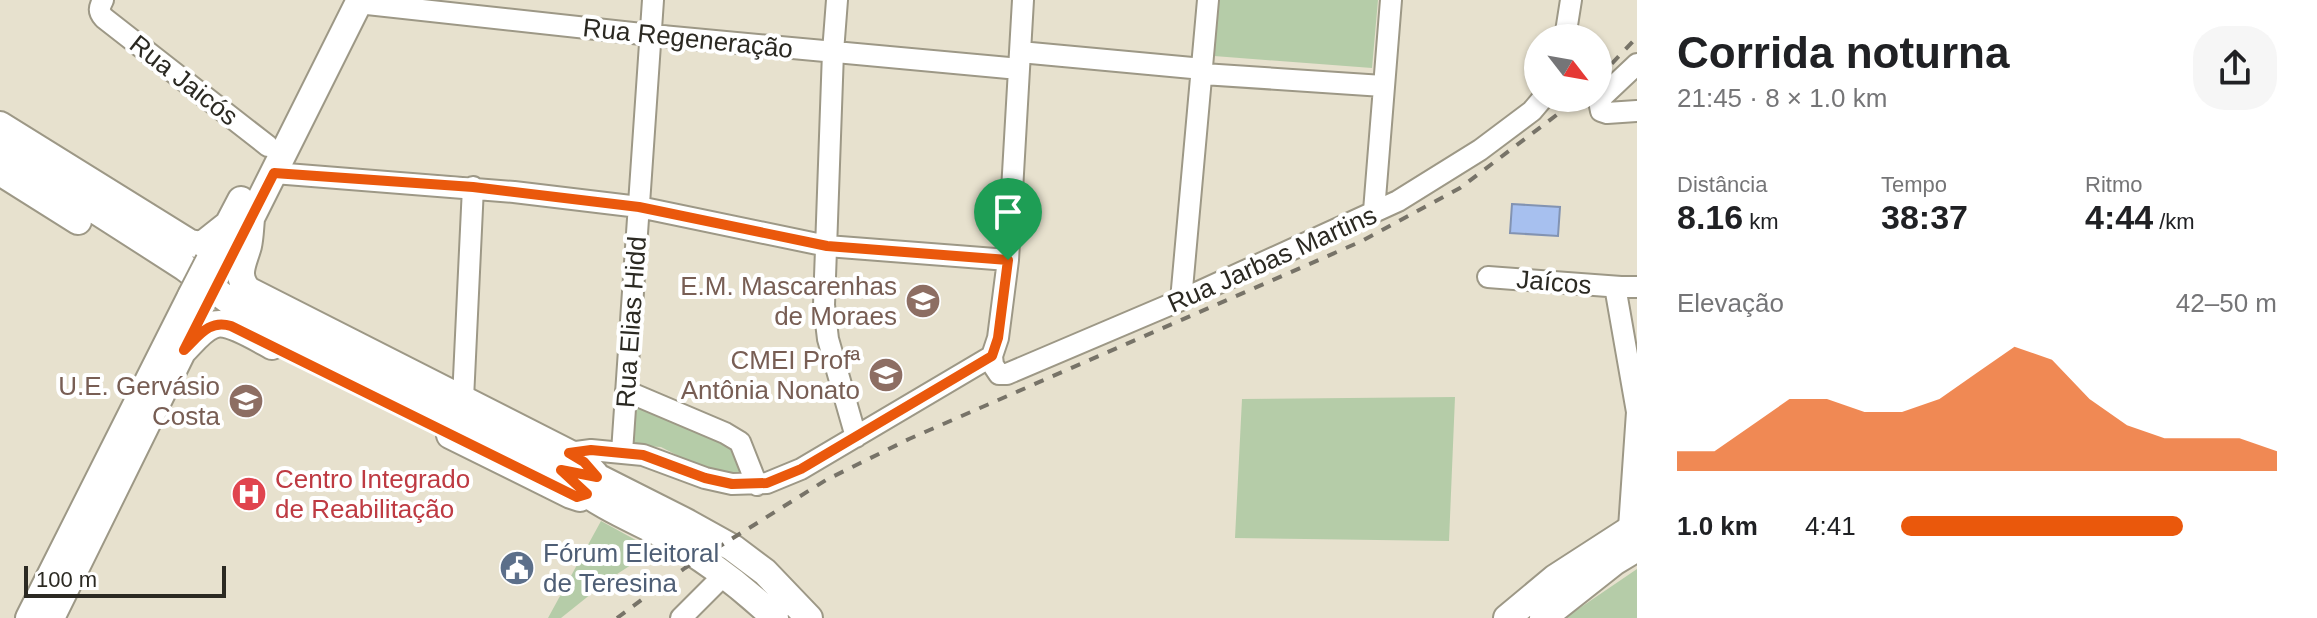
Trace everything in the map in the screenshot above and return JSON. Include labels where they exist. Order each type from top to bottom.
[{"type":"main road","points":[[29,618],[240,221],[268,146],[353,1]]},
{"type":"main road","points":[[0,125],[190,243],[202,245],[240,221],[274,173],[353,1]]},
{"type":"main road","points":[[0,149],[184,267],[261,322],[565,461],[584,462],[592,486],[726,574],[775,618]]},
{"type":"main road","points":[[0,172],[171,280],[178,294],[179,340],[51,618]]},
{"type":"main road","points":[[240,221],[249,242],[240,272],[248,290],[463,399],[565,461]]},
{"type":"main road","points":[[179,340],[212,325],[220,323],[231,326],[571,495],[580,498],[592,486]]},
{"type":"main road","points":[[592,486],[733,548],[765,572],[809,618]]},
{"type":"main road","points":[[1507,618],[1555,578],[1634,534]]},
{"type":"main road","points":[[1543,618],[1614,562],[1634,534]]},
{"type":"street","name":"Rua Elias Hidd","points":[[622,452],[653,0]]},
{"type":"street","points":[[837,0],[824,305],[828,339],[856,437]]},
{"type":"street","points":[[565,461],[591,450],[622,452],[643,455],[705,478],[732,484],[767,483],[801,469],[856,437],[995,347],[1008,260],[1023,0]]},
{"type":"street","points":[[1181,300],[1208,0]]},
{"type":"street","points":[[1374,211],[1391,0]]},
{"type":"street","points":[[1567,24],[1571,0]]},
{"type":"street","name":"Rua Regeneração","points":[[353,1],[833,52],[1019,60],[1383,86]]},
{"type":"street","name":"Rua Jaicós","points":[[102,7],[268,146]]},
{"type":"street","points":[[1637,64],[1602,97],[1600,106],[1601,111],[1607,113],[1637,111]]},
{"type":"street","name":"Rua Jarbas Martins","points":[[995,347],[995,371],[1007,374],[1181,300],[1398,201],[1480,150],[1531,112]]},
{"type":"street","points":[[274,173],[473,187],[639,207],[827,246],[1008,260]]},
{"type":"street","points":[[463,399],[473,187]]},
{"type":"street","name":"Jaícos","points":[[1488,277],[1629,287]]},
{"type":"street","points":[[1629,287],[1616,292],[1637,412],[1634,534]]},
{"type":"street","points":[[626,391],[740,442],[757,485]]},
{"type":"street","points":[[681,618],[717,582]]},
{"type":"green space","points":[[1218,0],[1378,0],[1372,68],[1214,56]]},
{"type":"green space","points":[[1455,397],[1449,541],[1235,538],[1242,399]]},
{"type":"green space","points":[[635,404],[725,442],[738,454],[743,480],[706,470],[661,447],[627,445]]},
{"type":"green space","points":[[601,521],[654,550],[611,578],[561,618],[548,618]]},
{"type":"green space","points":[[1637,569],[1637,618],[1565,618]]},
{"type":"water","points":[[1512,204],[1560,207],[1558,236],[1510,233]]},
{"type":"railway","points":[[1612,63],[1637,37]]},
{"type":"railway","points":[[617,618],[685,568],[826,480],[909,439],[1362,241],[1460,188],[1560,112]]},
{"type":"place","name":"E.M. Mascarenhas de Moraes","points":[[923,301]]},
{"type":"place","name":"CMEI Profª Antônia Nonato","points":[[886,375]]},
{"type":"place","name":"U.E. Gervásio Costa","points":[[246,401]]},
{"type":"place","name":"Centro Integrado de Reabilitação","points":[[249,494]]},
{"type":"place","name":"Fórum Eleitoral de Teresina","points":[[517,568]]},
{"type":"route","points":[[274,173],[473,187],[639,207],[827,246],[1008,260],[998,338],[992,356],[801,469],[757,485],[705,478],[643,455],[591,450],[569,453],[584,462],[597,477],[561,470],[587,494],[577,497],[231,326],[220,323],[208,327],[184,350],[274,173]]}]
